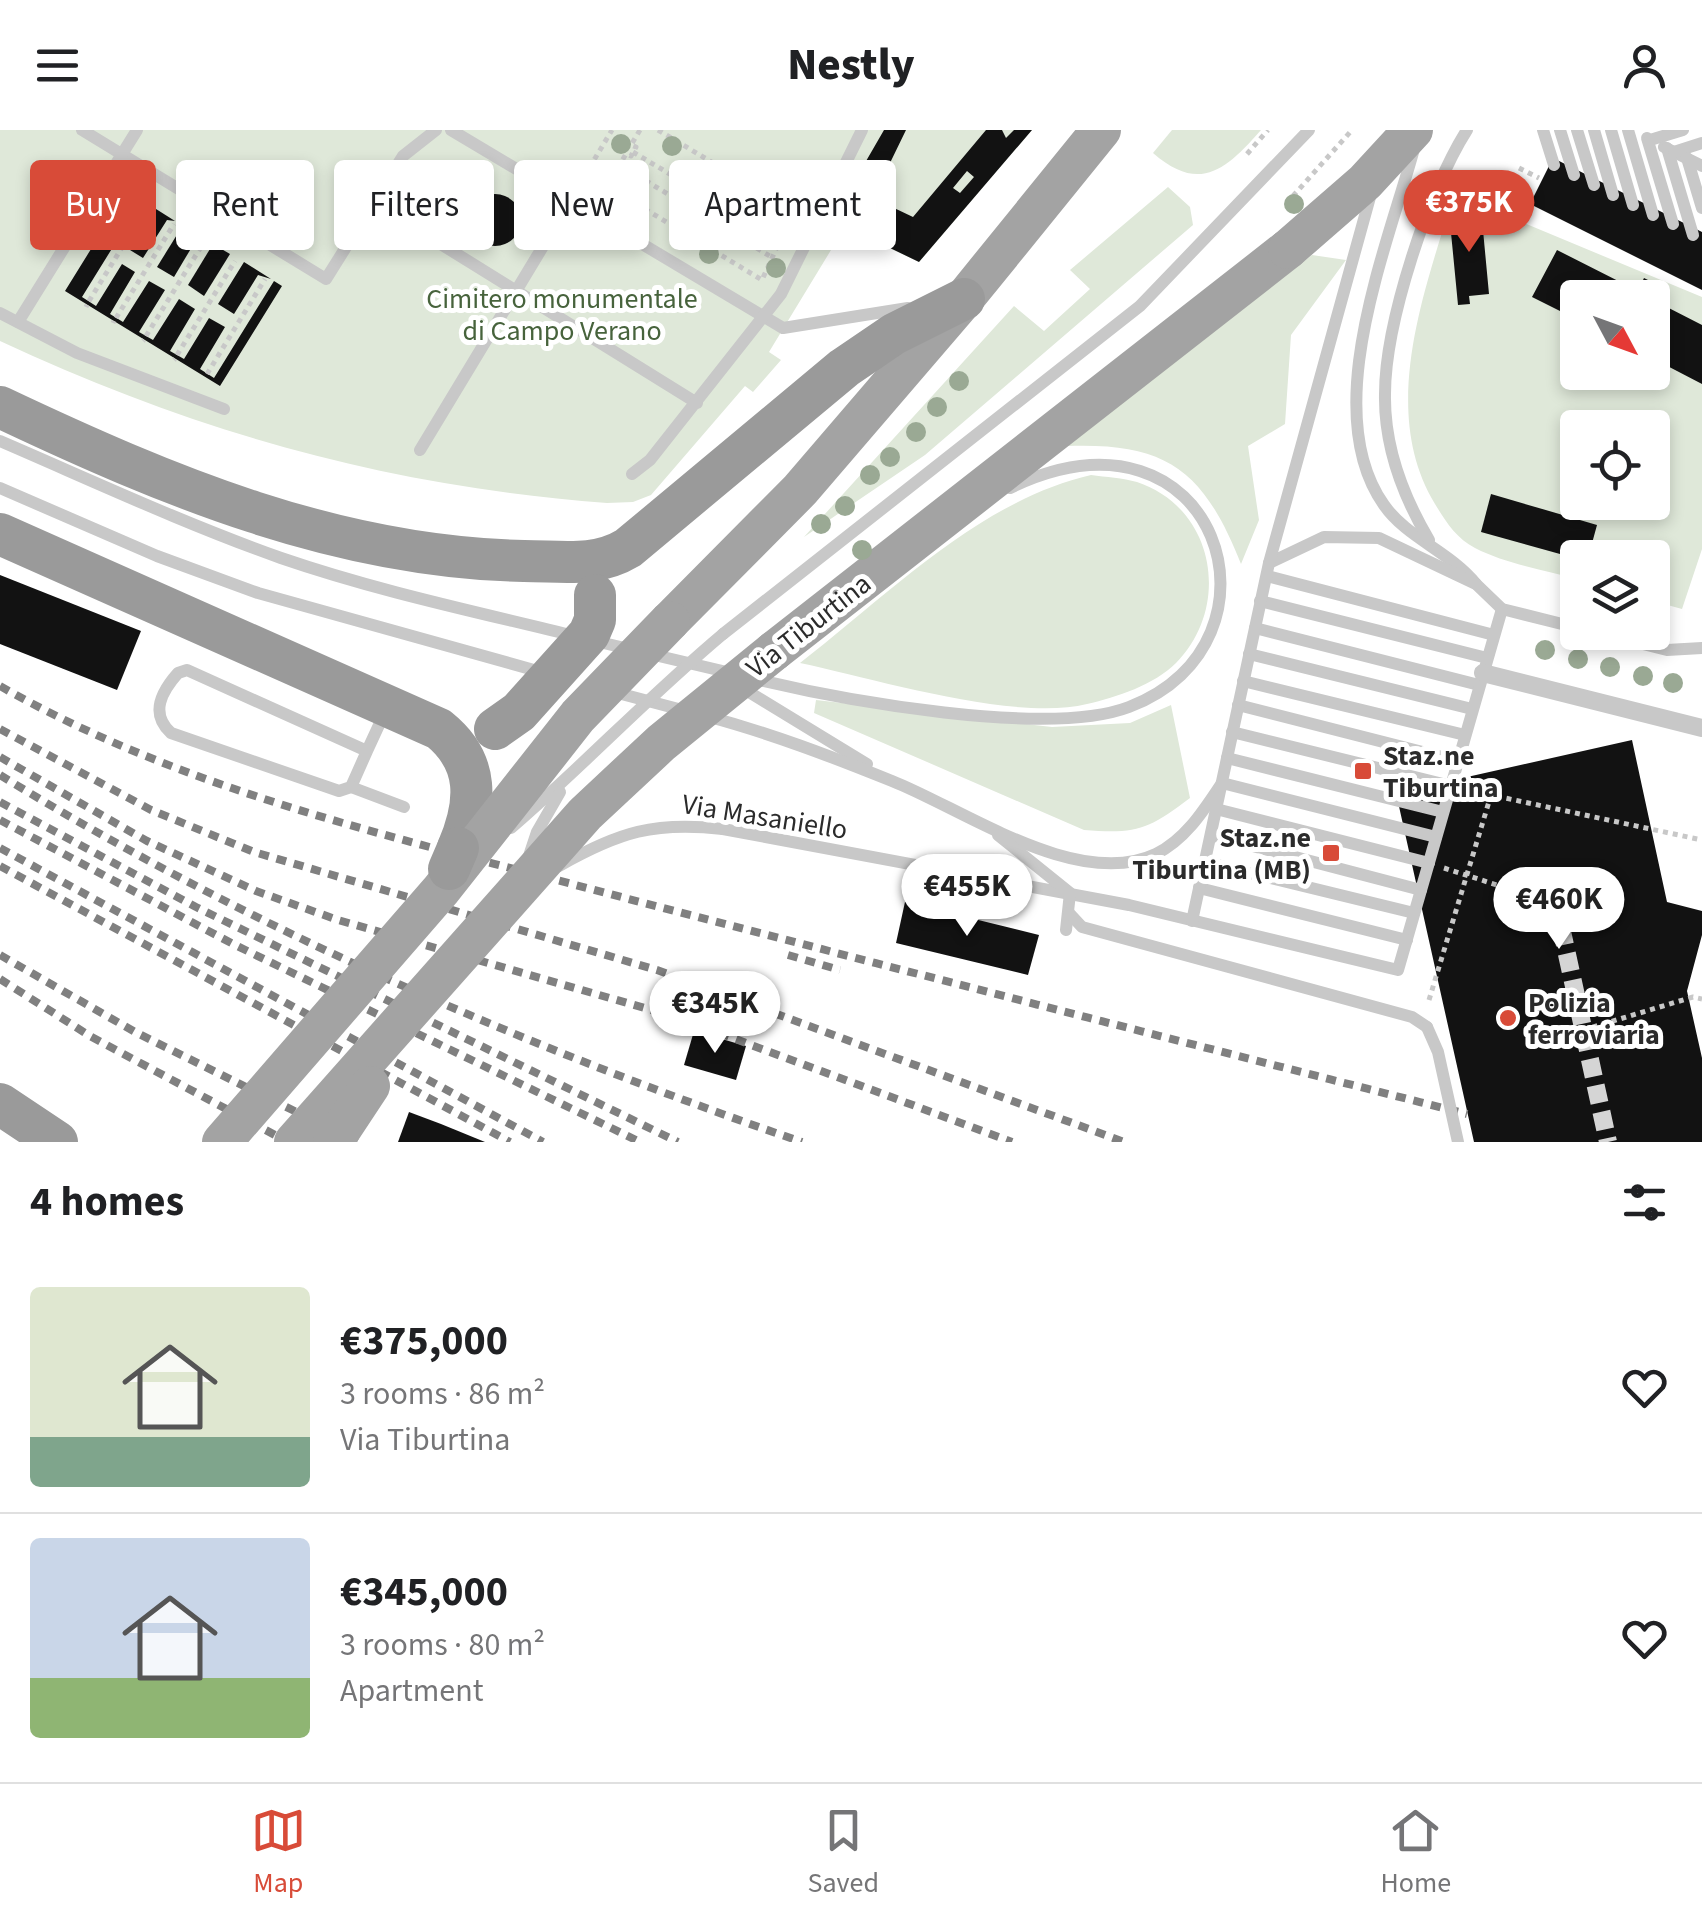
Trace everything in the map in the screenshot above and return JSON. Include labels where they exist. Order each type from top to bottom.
[{"type":"highway","points":[[582,579],[606,558],[628,548],[844,368],[904,328],[964,299]]},
{"type":"highway","points":[[0,407],[167,483],[274,521],[426,553],[582,579]]},
{"type":"highway","points":[[0,534],[439,729],[462,734],[495,728],[519,712],[589,634],[595,620],[582,579]]},
{"type":"highway","points":[[439,729],[466,759],[472,780],[470,810],[449,869]]},
{"type":"highway","points":[[0,1104],[57,1142]]},
{"type":"main road","points":[[222,1142],[578,716],[800,490],[964,299],[1101,130]]},
{"type":"main road","name":"Via Tiburtina","points":[[294,1142],[636,764],[774,651],[1288,249],[1366,182],[1416,130]]},
{"type":"main road","points":[[334,1142],[436,981]]},
{"type":"street","points":[[1483,672],[1702,728]]},
{"type":"lane","points":[[82,130],[326,279],[344,250]]},
{"type":"lane","points":[[18,322],[137,130]]},
{"type":"lane","points":[[400,160],[436,130]]},
{"type":"lane","points":[[452,130],[514,166]]},
{"type":"lane","points":[[632,474],[765,317],[862,130]]},
{"type":"lane","name":"Via Tiburtina","points":[[568,780],[640,706],[723,634],[1140,306],[1309,130]]},
{"type":"lane","points":[[1192,921],[1268,569],[1390,130]]},
{"type":"lane","points":[[1416,130],[1358,360],[1355,401],[1360,447],[1369,480],[1393,516],[1457,560],[1502,608],[1560,623]]},
{"type":"lane","points":[[1430,543],[1396,469],[1384,395],[1407,282],[1436,191],[1467,130]]},
{"type":"lane","points":[[1543,130],[1554,165]]},
{"type":"lane","points":[[1560,130],[1574,175]]},
{"type":"lane","points":[[1577,130],[1594,185]]},
{"type":"lane","points":[[1594,130],[1614,195]]},
{"type":"lane","points":[[1611,130],[1634,204]]},
{"type":"lane","points":[[1629,130],[1688,158],[1702,208]]},
{"type":"lane","points":[[1629,130],[1653,215]]},
{"type":"lane","points":[[1649,139],[1682,130]]},
{"type":"lane","points":[[1649,139],[1673,224]]},
{"type":"lane","points":[[1693,234],[1688,158],[1702,143]]},
{"type":"lane","points":[[649,247],[783,328],[964,299]]},
{"type":"lane","points":[[452,250],[696,403]]},
{"type":"lane","points":[[420,450],[540,250]]},
{"type":"lane","points":[[0,313],[77,352],[224,409]]},
{"type":"lane","points":[[0,441],[180,520],[284,558],[403,594],[796,689],[947,712],[1088,716],[1131,706],[1156,694],[1193,660],[1206,639],[1220,599],[1216,547],[1207,524],[1192,505],[1158,478],[1109,464],[1080,463],[1036,476],[949,517]]},
{"type":"lane","points":[[0,488],[157,556],[258,593],[576,682]]},
{"type":"lane","points":[[1268,569],[1324,537],[1356,535],[1400,546],[1476,584]]},
{"type":"lane","points":[[1268,569],[1494,635]]},
{"type":"lane","points":[[1260,601],[1483,672]]},
{"type":"lane","points":[[1199,888],[1407,940],[1502,608]]},
{"type":"lane","points":[[1255,628],[1483,672]]},
{"type":"lane","points":[[1670,647],[1699,645]]},
{"type":"lane","points":[[1249,654],[1472,709]]},
{"type":"lane","points":[[696,665],[744,688],[898,783]]},
{"type":"lane","points":[[367,751],[188,670],[178,672],[158,704],[159,718],[171,732],[327,787],[350,788],[404,807]]},
{"type":"lane","points":[[1243,681],[1465,735]]},
{"type":"lane","points":[[594,686],[788,740],[898,783],[988,827],[1091,862],[1126,861],[1155,854],[1186,832],[1222,782]]},
{"type":"lane","points":[[1238,705],[1458,761]]},
{"type":"lane","points":[[350,788],[388,706]]},
{"type":"lane","points":[[1232,732],[1451,786]]},
{"type":"lane","points":[[1227,758],[1443,812]]},
{"type":"lane","points":[[449,869],[568,780]]},
{"type":"lane","points":[[518,890],[537,832],[568,780]]},
{"type":"lane","points":[[1222,782],[1436,838]]},
{"type":"lane","points":[[1216,809],[1428,863]]},
{"type":"lane","name":"Via Masaniello","points":[[518,890],[626,834],[657,825],[723,829],[1070,893],[1398,970],[1407,940]]},
{"type":"lane","points":[[988,827],[1070,893],[1066,930]]},
{"type":"lane","points":[[1210,835],[1421,890]]},
{"type":"lane","points":[[1205,862],[1414,914]]},
{"type":"lane","points":[[1070,913],[1082,927],[1412,1017],[1427,1027],[1438,1052],[1458,1142]]},
{"type":"path","points":[[594,160],[612,130]]},
{"type":"path","points":[[624,160],[636,147],[632,145],[640,130]]},
{"type":"path","points":[[658,130],[708,160]]},
{"type":"path","points":[[1247,154],[1268,130]]},
{"type":"path","points":[[1293,196],[1352,130]]},
{"type":"path","points":[[633,152],[669,174]]},
{"type":"path","points":[[115,320],[174,224]]},
{"type":"path","points":[[87,304],[121,250]]},
{"type":"path","points":[[144,339],[199,250]]},
{"type":"path","points":[[710,250],[762,280],[776,250]]},
{"type":"path","points":[[760,250],[773,258]]},
{"type":"path","points":[[175,358],[235,260]]},
{"type":"path","points":[[207,374],[265,279]]},
{"type":"path","points":[[1429,1000],[1490,795],[1651,825],[1702,840]]},
{"type":"path","points":[[1428,863],[1556,904]]},
{"type":"path","points":[[1584,1030],[1693,997],[1702,999]]},
{"type":"green space","name":"Cimitero monumentale di Campo Verano","points":[[0,130],[1032,130],[919,262],[894,250],[896,160],[669,160],[669,250],[831,250],[769,352],[781,360],[753,392],[745,386],[651,495],[633,502],[607,503],[448,484],[296,451],[148,403],[0,341]]},
{"type":"green space","points":[[1172,130],[1261,130],[1223,166],[1198,174],[1169,165],[1153,153]]},
{"type":"green space","points":[[1168,187],[1190,207],[1193,225],[925,455],[804,537],[1014,306],[1044,331],[1090,289],[1070,270]]},
{"type":"green space","points":[[1454,194],[1661,280],[1560,280],[1560,390],[1670,390],[1670,284],[1702,297],[1702,549],[1682,609],[1670,606],[1670,540],[1560,540],[1560,575],[1487,554],[1468,544],[1447,523],[1418,468],[1410,429],[1408,390],[1420,309]]},
{"type":"green space","points":[[1312,255],[1346,260],[1291,335],[1285,424],[1248,446],[1259,520],[1241,564],[1212,506],[1178,469],[1131,450],[1066,446]]},
{"type":"green space","points":[[1091,475],[1137,482],[1163,495],[1184,513],[1207,561],[1209,588],[1194,640],[1176,663],[1157,678],[1123,694],[1087,704],[1022,707],[945,696],[800,663],[973,528],[1050,488]]},
{"type":"green space","points":[[816,700],[1052,727],[1130,723],[1171,705],[1190,798],[1141,828],[1084,830],[814,713]]},
{"type":"building","points":[[884,130],[906,130],[891,160],[867,160]]},
{"type":"building","points":[[986,130],[1002,130],[1006,138],[1014,130],[1032,130],[919,262],[894,250],[896,209],[913,217]],"holes":[[[967,171],[974,177],[960,193],[953,188]]]},
{"type":"building","points":[[1553,158],[1702,232],[1702,290],[1530,204]]},
{"type":"building","points":[[494,194],[513,202],[514,237],[494,246]]},
{"type":"building","points":[[156,209],[175,221],[167,220],[156,237]]},
{"type":"building","points":[[1481,209],[1489,294],[1469,296],[1470,304],[1458,305],[1449,212]]},
{"type":"building","points":[[176,236],[176,250],[190,250],[174,277],[157,267]]},
{"type":"building","points":[[90,250],[111,250],[82,297],[96,306],[122,264],[135,272],[110,314],[123,322],[149,281],[165,290],[139,332],[153,340],[179,299],[195,309],[170,351],[184,359],[209,318],[225,327],[200,369],[214,378],[274,281],[282,286],[220,386],[65,291]]},
{"type":"building","points":[[130,250],[148,250],[143,258]]},
{"type":"building","points":[[209,250],[230,254],[204,296],[188,285]]},
{"type":"building","points":[[1557,250],[1616,280],[1560,280],[1560,311],[1532,297]]},
{"type":"building","points":[[244,262],[271,279],[258,275],[234,314],[218,304]]},
{"type":"building","points":[[1670,309],[1702,325],[1702,384],[1670,367]]},
{"type":"building","points":[[1491,494],[1560,514],[1560,520],[1597,525],[1593,540],[1560,540],[1560,554],[1481,532]]},
{"type":"building","points":[[0,575],[141,631],[117,690],[0,644]]},
{"type":"building","points":[[1632,740],[1667,902],[1702,911],[1702,935],[1687,991],[1702,1058],[1702,1142],[1474,1142],[1396,793]]},
{"type":"building","points":[[905,902],[1039,935],[1028,975],[896,943]]},
{"type":"building","points":[[694,1031],[746,1046],[736,1080],[684,1065]]},
{"type":"building","points":[[409,1112],[441,1124],[485,1142],[398,1142]]},
{"type":"tunnel","points":[[1565,875],[1556,904],[1608,1142]]},
{"type":"railway","points":[[0,686],[150,758],[305,812],[1467,1114]]},
{"type":"railway","points":[[0,729],[151,810],[254,852],[657,970],[1124,1142]]},
{"type":"railway","points":[[0,757],[147,841],[256,891],[338,920],[676,1017],[1012,1142]]},
{"type":"railway","points":[[0,775],[192,884],[391,981],[595,1066],[802,1142]]},
{"type":"railway","points":[[0,802],[196,907],[678,1142]]},
{"type":"railway","points":[[0,820],[233,944],[640,1142]]},
{"type":"railway","points":[[0,848],[543,1142]]},
{"type":"railway","points":[[0,866],[510,1142]]},
{"type":"railway","points":[[0,955],[135,1032],[357,1142]]},
{"type":"railway","points":[[788,955],[840,970]]},
{"type":"railway","points":[[0,979],[90,1036],[288,1142]]},
{"type":"place","name":"Staz.ne Tiburtina","points":[[1363,771]]},
{"type":"place","name":"Staz.ne Tiburtina (MB)","points":[[1331,853]]},
{"type":"place","name":"Polizia ferroviaria","points":[[1508,1018]]}]
